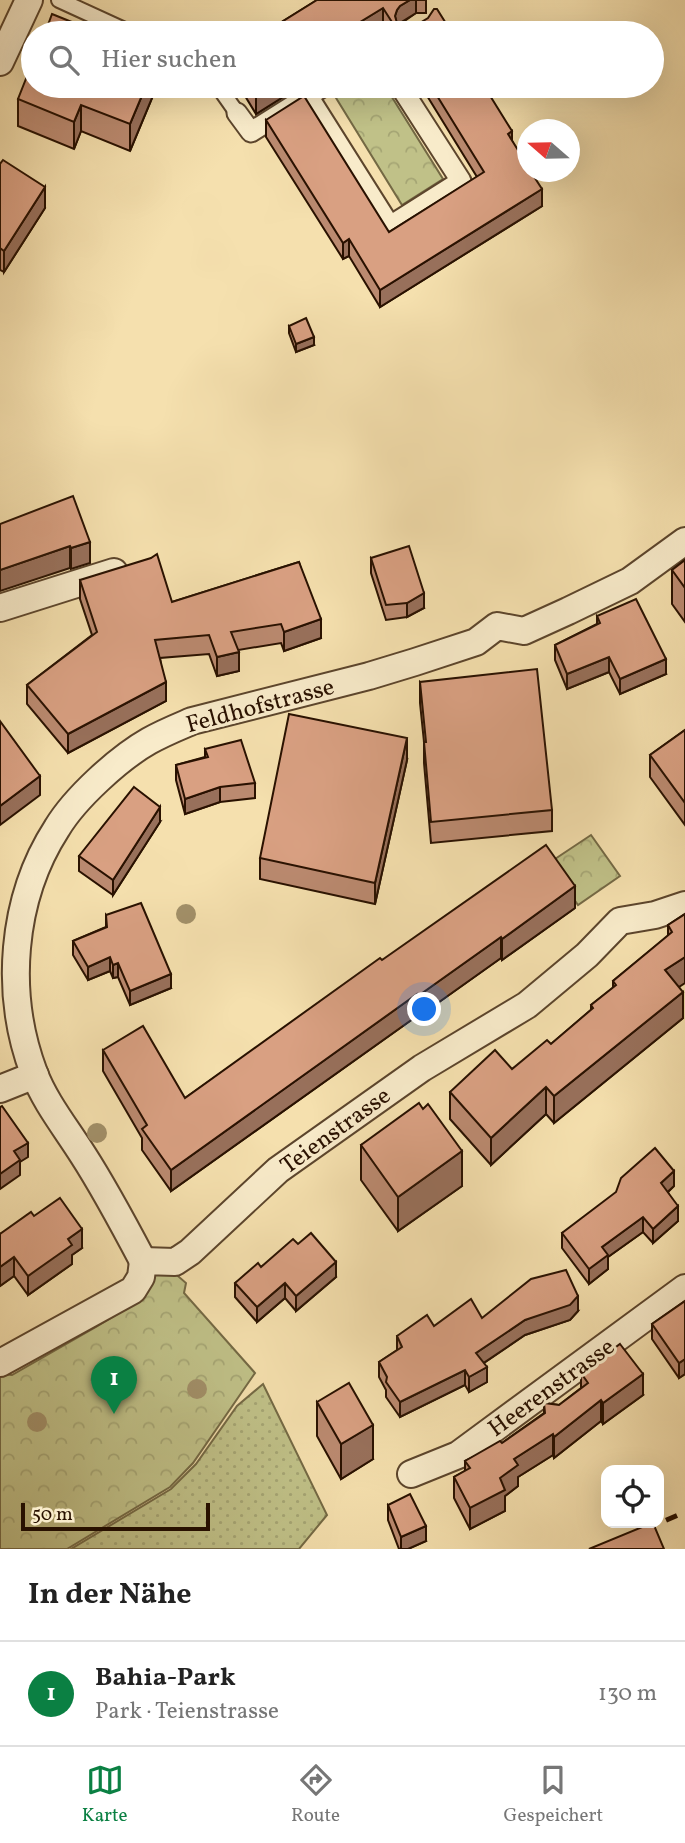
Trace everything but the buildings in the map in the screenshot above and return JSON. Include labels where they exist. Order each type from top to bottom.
[{"type":"street","points":[[0,62],[29,0]]},
{"type":"street","points":[[237,113],[251,132],[305,98]]},
{"type":"street","points":[[320,98],[390,226],[461,181],[408,98]]},
{"type":"street","name":"Feldhofstrasse","points":[[143,1261],[117,1211],[47,1100],[26,1051],[16,997],[21,914],[31,882],[57,827],[72,808],[123,759],[149,741],[192,721],[415,662],[476,642],[497,626],[524,631],[630,581],[685,541]]},
{"type":"street","points":[[0,608],[132,566]]},
{"type":"street","name":"Teienstrasse","points":[[143,1261],[175,1262],[190,1252],[278,1170],[422,1068],[527,1005],[587,955],[620,921],[655,915],[685,905]]},
{"type":"street","points":[[0,1089],[35,1075]]},
{"type":"street","points":[[0,1363],[133,1290],[141,1277],[143,1261]]},
{"type":"street","name":"Heerenstrasse","points":[[411,1474],[458,1455],[685,1288]]},
{"type":"lane","points":[[59,0],[105,21]]},
{"type":"lane","points":[[226,98],[237,113]]},
{"type":"green space","points":[[336,98],[392,98],[443,179],[402,205]]},
{"type":"green space","points":[[591,835],[620,876],[578,905],[549,863]]},
{"type":"green space","points":[[171,1270],[186,1283],[184,1293],[255,1373],[193,1463],[170,1487],[67,1549],[0,1549],[0,1374],[12,1375],[96,1327],[142,1299],[150,1279],[159,1271]]},
{"type":"green space","points":[[263,1384],[327,1515],[299,1549],[71,1549],[171,1489],[196,1464],[237,1406]]},
{"type":"railway","points":[[600,1549],[685,1512]]},
{"type":"place","name":"Bahia-Park","points":[[114,1414]]}]
